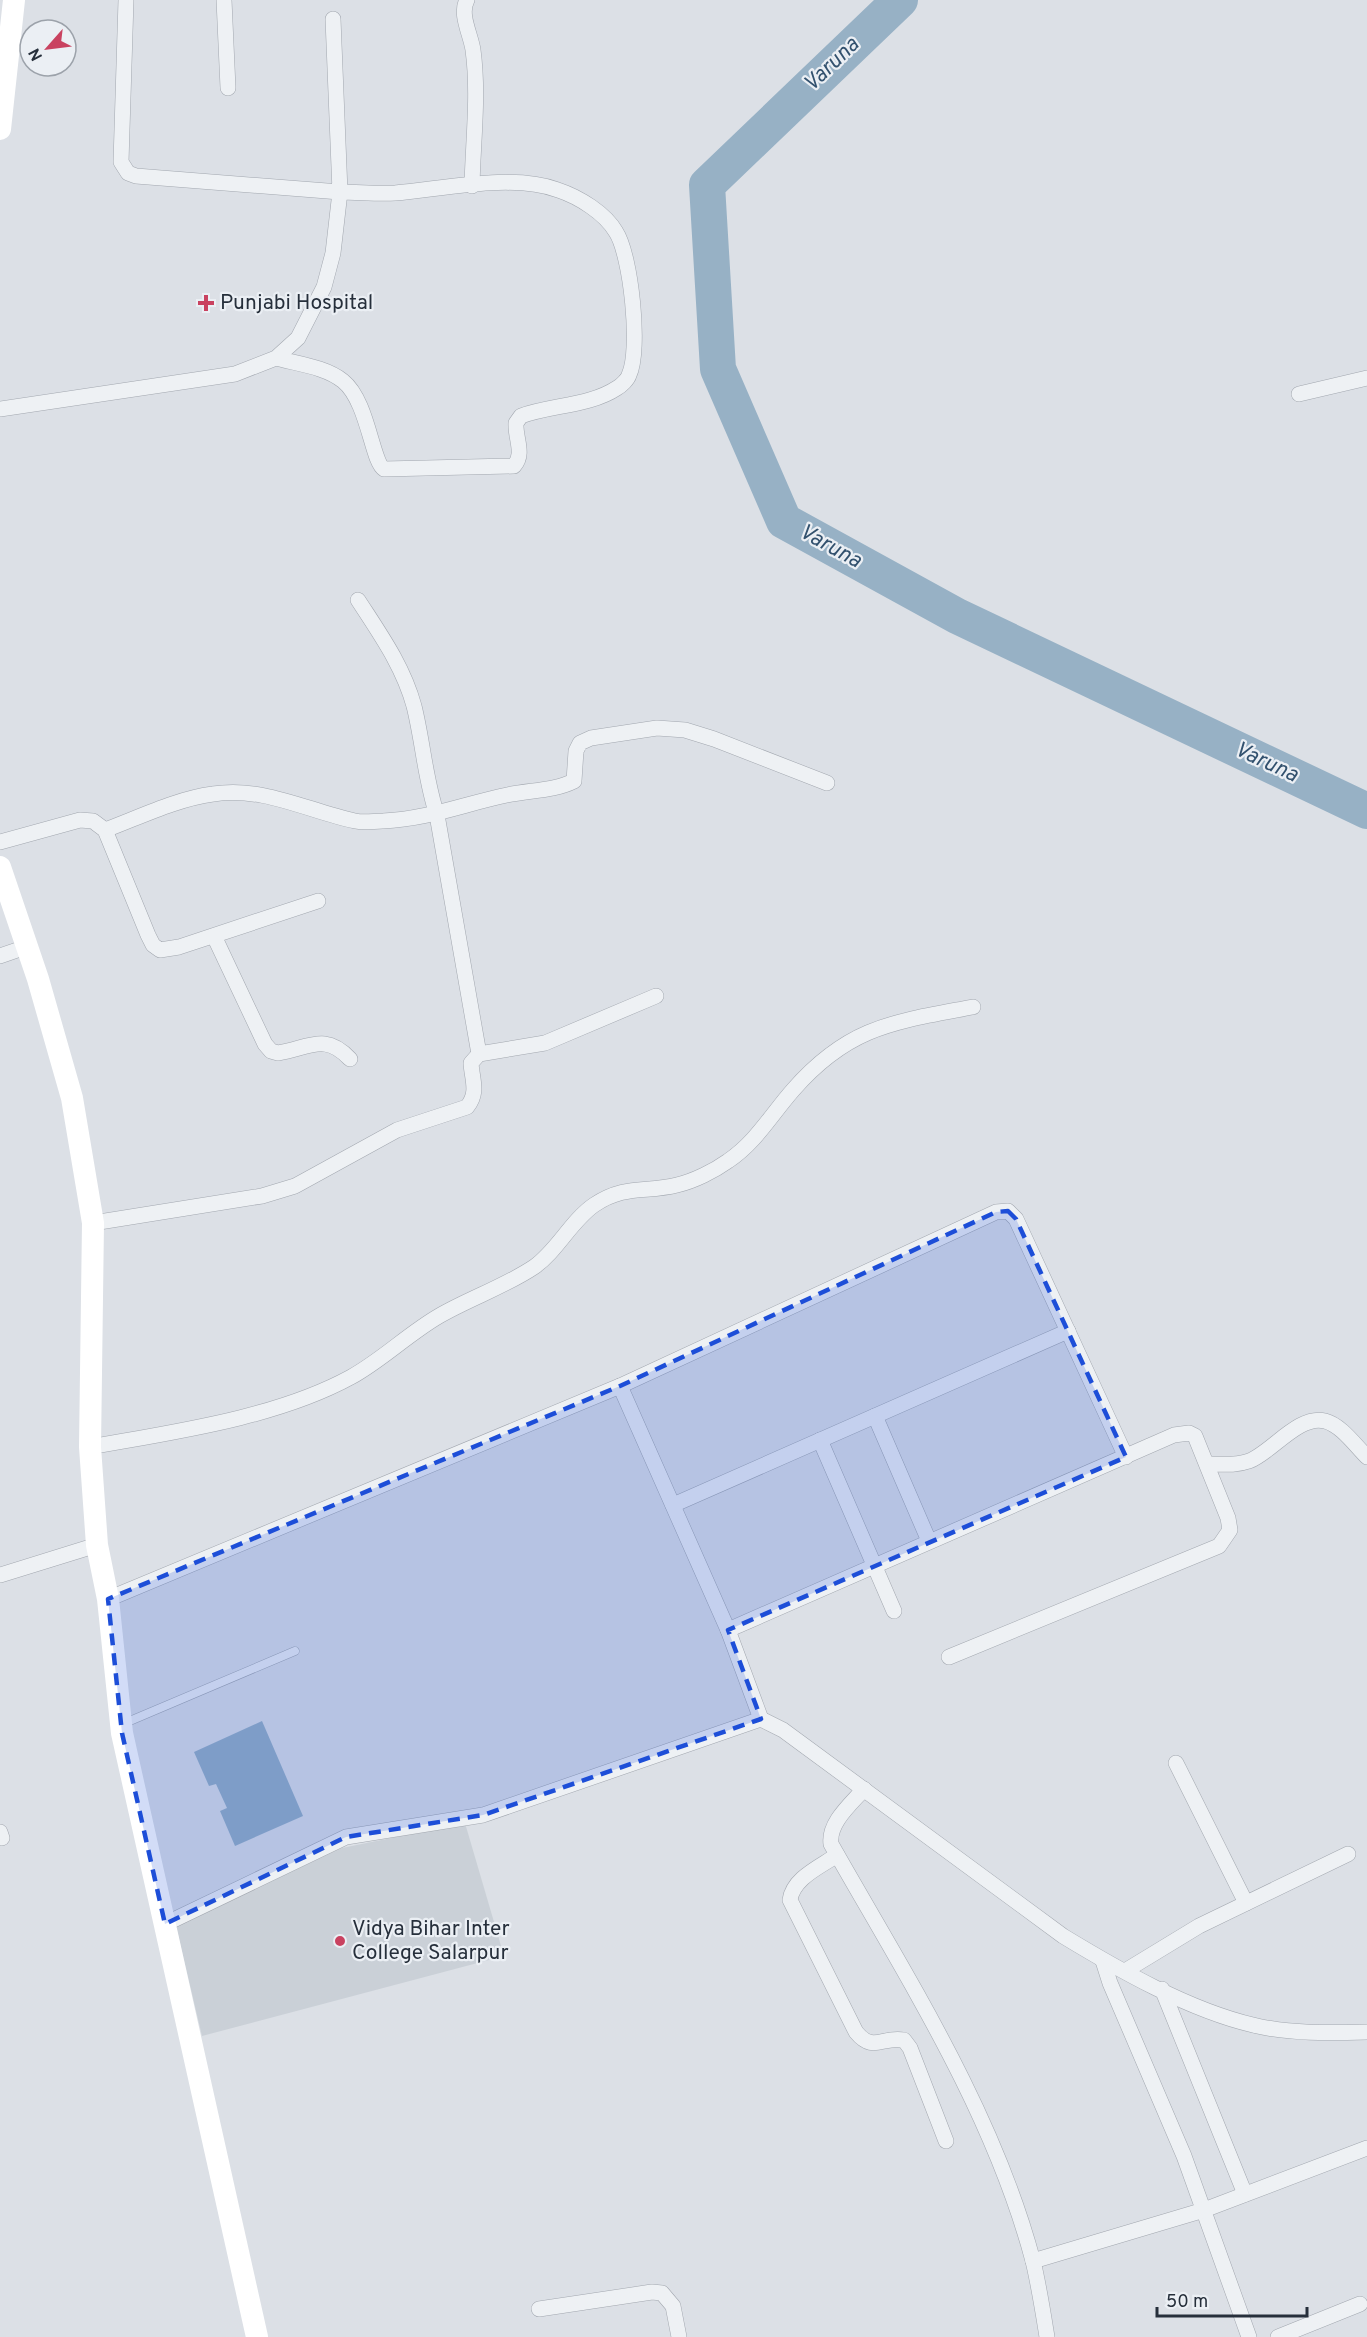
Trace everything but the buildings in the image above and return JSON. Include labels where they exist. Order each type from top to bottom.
[{"type":"street","points":[[0,129],[14,0]]},
{"type":"street","points":[[126,0],[121,162],[128,173],[340,192],[392,193],[522,183],[558,189],[591,207],[616,231],[627,261],[634,332],[629,376],[618,388],[598,396],[521,416],[516,423],[519,461],[514,466],[384,469],[375,458],[368,423],[354,394],[345,382],[332,374],[276,358]]},
{"type":"street","points":[[224,0],[228,88]]},
{"type":"street","points":[[468,0],[465,18],[471,36],[474,78],[472,186]]},
{"type":"street","points":[[0,409],[235,374],[276,358],[298,339],[324,287],[333,253],[340,192],[333,19]]},
{"type":"street","points":[[1299,394],[1367,378]]},
{"type":"street","points":[[358,600],[391,650],[406,682],[420,735],[429,790],[437,815],[479,1054]]},
{"type":"street","points":[[105,830],[185,800],[214,794],[243,793],[274,798],[358,822],[408,820],[437,815],[507,795],[565,786],[574,781],[576,751],[580,743],[591,738],[657,728],[685,730],[714,739],[827,783]]},
{"type":"street","points":[[0,842],[80,820],[93,821],[105,830],[153,945],[160,950],[169,950],[318,901]]},
{"type":"street","points":[[0,867],[72,1098],[93,1223],[90,1447],[97,1545],[108,1599],[121,1725],[257,2337]]},
{"type":"street","points":[[214,936],[265,1044],[271,1051],[278,1053],[323,1043],[338,1046],[350,1059]]},
{"type":"street","points":[[0,956],[26,946]]},
{"type":"street","points":[[93,1223],[262,1196],[295,1186],[397,1130],[467,1107],[474,1099],[475,1089],[471,1063],[479,1054],[545,1043],[656,996]]},
{"type":"street","points":[[90,1447],[222,1421],[302,1399],[351,1377],[414,1330],[460,1304],[513,1280],[537,1264],[593,1205],[627,1190],[678,1185],[726,1163],[752,1143],[804,1077],[828,1054],[857,1036],[889,1023],[973,1007]]},
{"type":"street","points":[[108,1599],[620,1386],[996,1212],[1008,1211],[1016,1219],[1126,1457]]},
{"type":"street","points":[[673,1505],[1068,1331]]},
{"type":"street","points":[[620,1386],[728,1630],[761,1719],[783,1730],[1063,1936],[1104,1961],[1197,2006],[1254,2026],[1302,2032],[1367,2032]]},
{"type":"street","points":[[875,1416],[929,1541]]},
{"type":"street","points":[[1207,1464],[1234,1464],[1250,1460],[1291,1431],[1313,1420],[1325,1421],[1340,1430],[1367,1457]]},
{"type":"street","points":[[728,1630],[1174,1435],[1189,1432],[1195,1436],[1228,1518],[1230,1530],[1219,1546],[949,1657]]},
{"type":"street","points":[[820,1440],[894,1611]]},
{"type":"street","points":[[0,1575],[97,1545]]},
{"type":"street","points":[[165,1924],[346,1838],[483,1815],[761,1719]]},
{"type":"street","points":[[1176,1763],[1246,1903]]},
{"type":"street","points":[[864,1789],[834,1825],[830,1834],[837,1855],[953,2059],[982,2121],[1033,2261],[1047,2337]]},
{"type":"street","points":[[1125,1971],[1199,1926],[1348,1854]]},
{"type":"street","points":[[837,1855],[799,1881],[792,1889],[790,1900],[856,2032],[864,2042],[873,2044],[894,2038],[904,2040],[910,2048],[946,2141]]},
{"type":"street","points":[[1104,1961],[1110,1983],[1163,2104],[1204,2210],[1249,2337]]},
{"type":"street","points":[[1162,1989],[1245,2194]]},
{"type":"street","points":[[1033,2261],[1204,2210],[1367,2148]]},
{"type":"street","points":[[539,2309],[652,2292],[662,2293],[673,2306],[679,2337]]},
{"type":"street","points":[[1278,2337],[1297,2333],[1360,2304]]},
{"type":"lane","points":[[121,1725],[295,1651]]},
{"type":"highlighted area","points":[[1008,1211],[1016,1219],[1126,1457],[728,1630],[761,1719],[483,1815],[346,1837],[165,1924],[122,1733],[108,1599],[620,1386],[996,1212]]},
{"type":"shaded area","name":"Vidya Bihar Inter College Salarpur","points":[[465,1823],[504,1956],[202,2036],[176,1926],[342,1848]]},
{"type":"water","points":[[262,1721],[303,1816],[235,1846],[220,1811],[227,1808],[216,1784],[209,1786],[194,1752]]},
{"type":"waterway","name":"Varuna","points":[[900,0],[707,185],[718,369],[784,521],[957,616],[1367,811]]},
{"type":"place","name":"Punjabi Hospital","points":[[206,303]]},
{"type":"place","name":"Vidya Bihar Inter College Salarpur","points":[[340,1941]]}]
